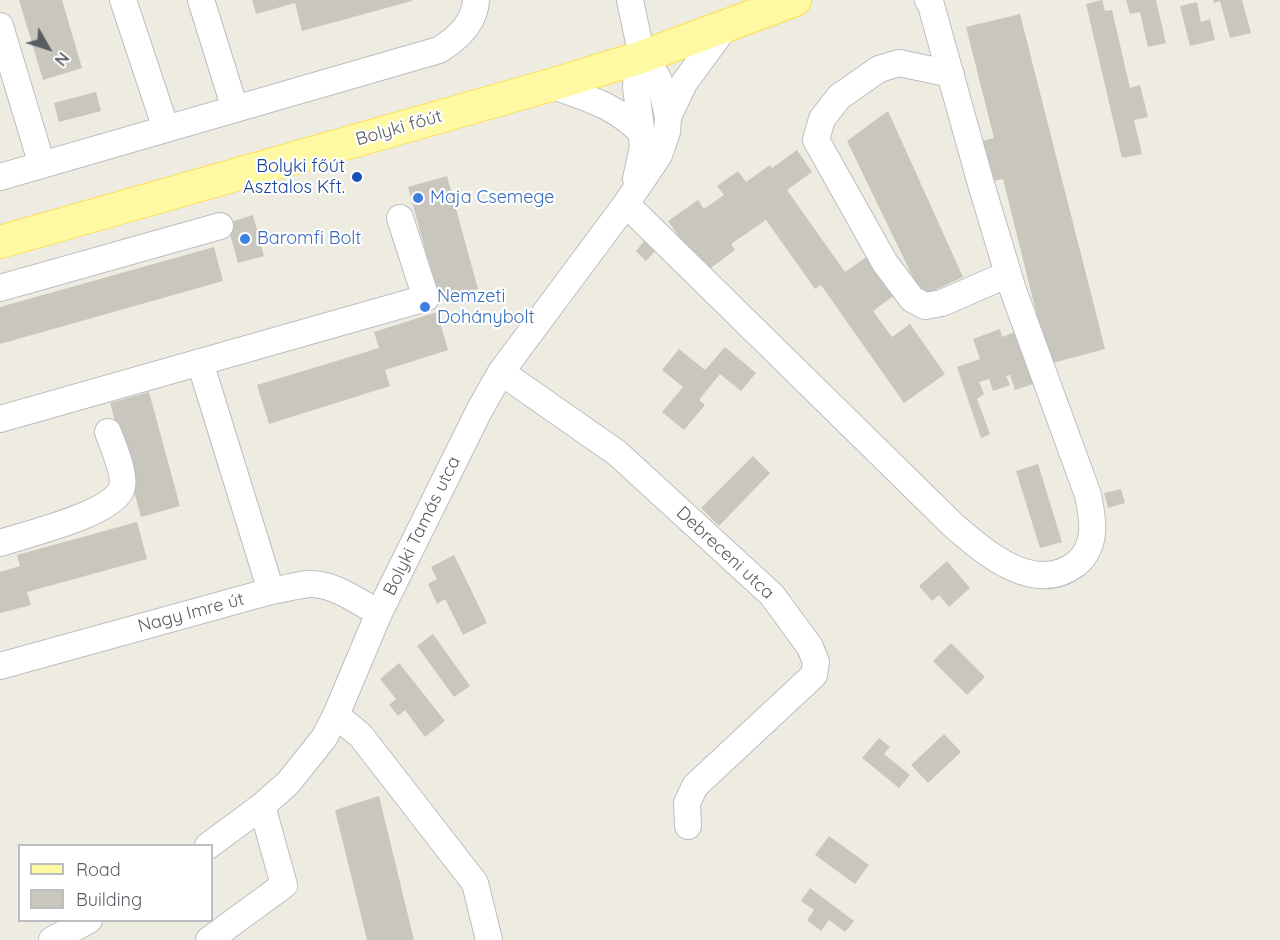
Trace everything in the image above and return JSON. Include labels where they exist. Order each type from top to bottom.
[{"type":"main road","name":"Bolyki főút","points":[[0,242],[642,57],[795,0]]},
{"type":"street","points":[[123,0],[166,129]]},
{"type":"street","points":[[201,0],[235,109]]},
{"type":"street","points":[[0,177],[439,50],[459,37],[470,22],[476,0]]},
{"type":"street","points":[[630,0],[642,57]]},
{"type":"street","points":[[629,200],[953,525],[993,557],[1022,571],[1045,576],[1070,568],[1087,552],[1091,544],[1093,528],[1088,495],[1008,274],[928,0]]},
{"type":"street","points":[[0,27],[6,67],[42,165]]},
{"type":"street","name":"Bolyki Tamás utca","points":[[668,117],[688,77],[725,27]]},
{"type":"street","name":"Bolyki Tamás utca","points":[[211,844],[262,806],[288,783],[309,759],[336,715],[379,613],[479,411],[501,372],[629,200],[659,155],[667,132],[668,117],[659,80],[654,69],[642,57],[636,87],[643,134],[640,165],[629,200]]},
{"type":"street","points":[[951,74],[899,63],[879,69],[839,97],[822,119],[816,140],[885,263],[912,299],[925,306],[942,303],[1008,274]]},
{"type":"street","points":[[550,85],[611,108],[627,118],[643,134]]},
{"type":"street","points":[[0,419],[426,298],[400,218]]},
{"type":"street","points":[[0,288],[220,226]]},
{"type":"street","points":[[200,362],[271,591]]},
{"type":"street","name":"Debreceni utca","points":[[501,372],[617,453],[772,595],[810,647],[816,662],[814,675],[695,786],[687,803],[688,826]]},
{"type":"street","points":[[0,543],[96,512],[112,501],[122,489],[122,473],[108,432]]},
{"type":"street","name":"Nagy Imre út","points":[[0,666],[271,591],[309,584],[322,585],[336,590],[379,613]]},
{"type":"street","points":[[336,715],[361,736],[475,883],[489,940]]},
{"type":"street","points":[[209,940],[284,885],[262,806]]},
{"type":"street","points":[[52,940],[87,922]]},
{"type":"building","points":[[19,0],[62,0],[82,68],[43,80]]},
{"type":"building","points":[[252,0],[412,1],[302,31],[295,3],[256,14]]},
{"type":"building","points":[[1102,0],[1105,11],[1112,10],[1130,88],[1140,85],[1148,117],[1134,120],[1142,154],[1122,158],[1086,4]]},
{"type":"building","points":[[1126,0],[1156,0],[1166,43],[1148,47],[1140,12],[1130,14]]},
{"type":"building","points":[[1213,0],[1242,0],[1251,33],[1230,38],[1220,1],[1214,3]]},
{"type":"building","points":[[1197,2],[1201,22],[1210,19],[1215,40],[1190,46],[1180,6]]},
{"type":"building","points":[[1020,14],[1105,349],[1049,364],[1003,179],[988,182],[978,142],[994,138],[966,27]]},
{"type":"building","points":[[96,92],[101,111],[59,122],[54,103]]},
{"type":"building","points":[[888,111],[963,277],[922,296],[847,141]]},
{"type":"building","points":[[797,150],[812,172],[787,190],[845,272],[868,256],[895,295],[873,311],[892,337],[910,324],[945,374],[904,403],[821,285],[815,289],[766,220],[731,244],[735,250],[704,273],[668,221],[698,200],[704,209],[724,195],[717,186],[738,171],[746,182],[770,165],[772,168]]},
{"type":"building","points":[[447,176],[478,289],[439,300],[408,187]]},
{"type":"building","name":"Baromfi Bolt","points":[[253,215],[264,256],[238,263],[227,223]]},
{"type":"building","points":[[645,240],[656,250],[646,261],[636,251]]},
{"type":"building","points":[[214,247],[223,281],[0,344],[0,307]]},
{"type":"building","points":[[437,312],[448,350],[385,370],[390,386],[269,424],[257,385],[379,348],[374,332]]},
{"type":"building","points":[[1000,329],[1002,337],[1015,332],[1033,384],[1015,390],[1010,375],[1006,376],[1010,385],[993,391],[989,379],[979,382],[984,394],[977,399],[990,434],[981,438],[957,367],[980,359],[973,339]]},
{"type":"building","points":[[725,347],[756,373],[741,391],[720,374],[699,400],[705,405],[684,430],[662,412],[683,387],[662,370],[679,349],[705,370]]},
{"type":"building","points":[[149,392],[180,506],[141,517],[110,403]]},
{"type":"building","points":[[753,456],[770,473],[719,526],[701,508]]},
{"type":"building","points":[[1038,464],[1062,542],[1040,548],[1016,471]]},
{"type":"building","points":[[1121,489],[1125,503],[1108,508],[1104,493]]},
{"type":"building","points":[[137,522],[147,559],[27,592],[31,605],[0,613],[0,572],[20,566],[17,555]]},
{"type":"building","points":[[454,555],[487,623],[463,635],[445,599],[437,604],[428,584],[437,579],[431,567]]},
{"type":"building","points":[[947,561],[970,588],[949,607],[939,595],[932,601],[919,586]]},
{"type":"building","points":[[433,634],[470,686],[454,697],[417,646]]},
{"type":"building","points":[[951,643],[985,677],[967,695],[933,661]]},
{"type":"building","points":[[399,663],[445,721],[425,737],[405,710],[398,716],[389,705],[396,699],[380,679]]},
{"type":"building","points":[[944,734],[961,752],[928,783],[911,765]]},
{"type":"building","points":[[879,738],[890,747],[884,754],[910,775],[899,788],[862,758]]},
{"type":"building","points":[[379,796],[414,940],[367,940],[335,810]]},
{"type":"building","points":[[829,836],[869,865],[855,884],[815,855]]},
{"type":"building","points":[[810,888],[854,921],[845,932],[829,920],[821,931],[807,920],[814,910],[801,901]]},
{"type":"place","name":"Bolyki főút Asztalos Kft.","points":[[357,177]]},
{"type":"place","name":"Maja Csemege","points":[[418,198]]},
{"type":"place","name":"Baromfi Bolt","points":[[245,239]]},
{"type":"place","name":"Nemzeti Dohánybolt","points":[[425,307]]}]
